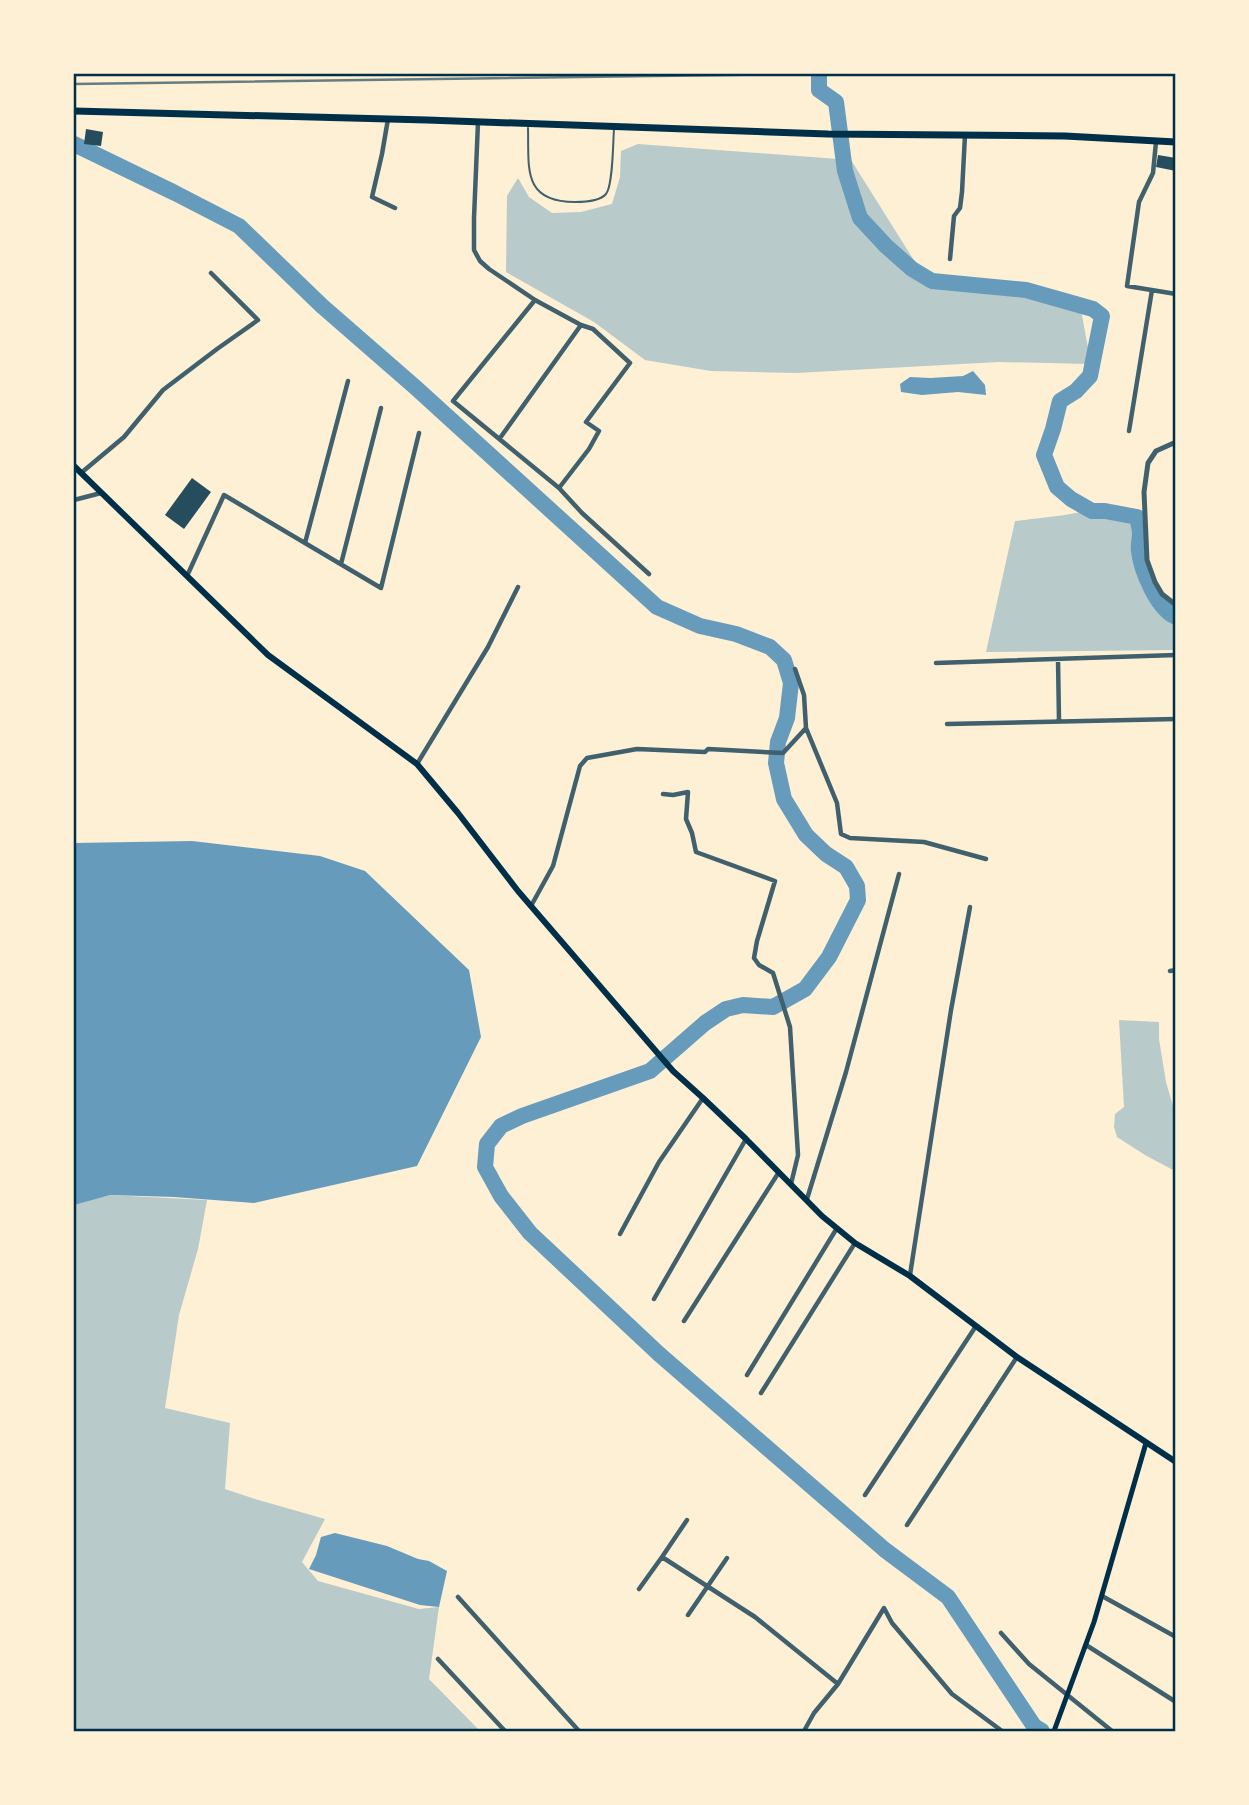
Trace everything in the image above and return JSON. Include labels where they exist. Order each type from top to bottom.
[{"type":"highway","points":[[74,111],[828,134],[1065,136],[1175,142]]},
{"type":"main road","points":[[74,466],[268,655],[417,764],[531,906],[673,1071],[746,1139],[822,1216],[855,1243],[910,1276],[1017,1357],[1175,1462]]},
{"type":"main road","points":[[1054,1731],[1102,1596],[1146,1443]]},
{"type":"street","points":[[388,119],[372,197],[395,208]]},
{"type":"street","points":[[478,122],[474,250],[480,261],[535,300],[580,326],[593,329],[630,363],[586,422],[599,431],[589,449],[559,488]]},
{"type":"street","points":[[950,259],[954,216],[960,208],[962,192],[965,135]]},
{"type":"street","points":[[1156,142],[1153,173],[1139,202],[1127,286],[1175,294]]},
{"type":"street","points":[[81,473],[124,437],[163,390],[258,320],[211,273]]},
{"type":"street","points":[[1129,431],[1152,290]]},
{"type":"street","points":[[535,300],[453,401],[559,488],[582,513],[649,574]]},
{"type":"street","points":[[500,438],[580,326]]},
{"type":"street","points":[[305,543],[348,381]]},
{"type":"street","points":[[341,564],[381,408]]},
{"type":"street","points":[[187,576],[225,495],[381,588],[419,433]]},
{"type":"street","points":[[1175,442],[1156,451],[1148,463],[1144,492],[1146,559],[1162,594],[1175,605]]},
{"type":"street","points":[[74,500],[101,493]]},
{"type":"street","points":[[417,764],[488,647],[518,587]]},
{"type":"street","points":[[936,663],[1175,655]]},
{"type":"street","points":[[1058,659],[1059,722]]},
{"type":"street","points":[[795,669],[804,695],[806,728],[837,803],[841,834],[850,838],[925,842],[986,859]]},
{"type":"street","points":[[947,724],[1175,719]]},
{"type":"street","points":[[531,906],[553,866],[580,766],[587,758],[637,749],[783,753],[806,728]]},
{"type":"street","points":[[663,794],[688,792],[686,819],[696,852],[775,881],[754,958],[759,965],[773,973],[790,1027],[798,1155],[791,1184]]},
{"type":"street","points":[[807,1199],[846,1072],[899,874]]},
{"type":"street","points":[[910,1276],[953,997],[970,908]]},
{"type":"street","points":[[620,1234],[659,1162],[703,1098]]},
{"type":"street","points":[[653,1299],[746,1139]]},
{"type":"street","points":[[684,1321],[779,1172]]},
{"type":"street","points":[[747,1374],[837,1228]]},
{"type":"street","points":[[761,1393],[855,1243]]},
{"type":"street","points":[[865,1495],[976,1326]]},
{"type":"street","points":[[907,1525],[1017,1357]]},
{"type":"street","points":[[639,1589],[687,1520]]},
{"type":"street","points":[[662,1557],[755,1617],[838,1684]]},
{"type":"street","points":[[688,1615],[727,1558]]},
{"type":"street","points":[[1102,1596],[1175,1637]]},
{"type":"street","points":[[458,1597],[579,1731]]},
{"type":"street","points":[[804,1731],[814,1713],[838,1684],[884,1608],[892,1623],[952,1694],[1002,1731]]},
{"type":"street","points":[[1001,1633],[1029,1664],[1112,1731]]},
{"type":"street","points":[[1086,1645],[1175,1702]]},
{"type":"street","points":[[438,1659],[505,1731]]},
{"type":"lane","points":[[527,124],[530,173],[534,187],[542,196],[572,202],[599,198],[606,194],[610,187],[614,127]]},
{"type":"shaded area","points":[[638,144],[851,160],[925,278],[1079,299],[1091,364],[999,362],[796,373],[711,371],[645,360],[594,322],[506,272],[507,196],[518,178],[529,197],[552,213],[581,212],[612,204],[620,177],[621,151]]},
{"type":"shaded area","points":[[1103,508],[1140,511],[1136,541],[1137,559],[1155,601],[1168,617],[1175,621],[1175,650],[986,652],[1015,521]]},
{"type":"shaded area","points":[[1119,1020],[1159,1022],[1166,1082],[1175,1113],[1175,1171],[1117,1137],[1114,1127],[1115,1114],[1124,1107]]},
{"type":"shaded area","points":[[110,1195],[207,1200],[198,1249],[179,1315],[165,1408],[230,1423],[225,1489],[325,1519],[302,1562],[318,1581],[419,1609],[439,1607],[429,1679],[480,1731],[74,1731],[74,1203]]},
{"type":"water","points":[[973,371],[985,385],[986,395],[958,392],[922,395],[901,392],[900,384],[910,377],[963,376]]},
{"type":"water","points":[[192,841],[320,856],[365,871],[469,970],[481,1037],[417,1166],[254,1203],[110,1195],[74,1205],[74,843]]},
{"type":"water","points":[[335,1533],[387,1546],[429,1561],[447,1571],[439,1607],[420,1605],[309,1569],[321,1537]]},
{"type":"building","points":[[86,129],[103,132],[101,146],[84,144]]},
{"type":"building","points":[[1158,155],[1176,158],[1176,171],[1156,167]]},
{"type":"building","points":[[192,478],[211,492],[184,529],[165,515]]},
{"type":"waterway","points":[[819,74],[819,90],[836,102],[845,171],[860,218],[912,269],[932,281],[1026,290],[1093,309],[1102,316],[1090,376],[1076,391],[1060,401],[1044,455],[1057,487],[1071,499],[1092,511],[1137,517],[1143,568],[1156,598],[1176,617]]},
{"type":"waterway","points":[[74,144],[239,226],[322,306],[657,607],[700,626],[736,634],[770,647],[784,660],[791,683],[787,718],[778,742],[776,763],[784,799],[806,835],[826,854],[846,867],[857,886],[858,900],[829,957],[805,989],[773,1007],[743,1005],[726,1009],[705,1023],[650,1071],[522,1116],[501,1126],[487,1144],[485,1167],[501,1196],[530,1233],[659,1354],[885,1550],[948,1597],[1034,1726],[1042,1731]]},
{"type":"railway","points":[[74,84],[796,74]]},
{"type":"railway","points":[[819,74],[860,74]]}]
